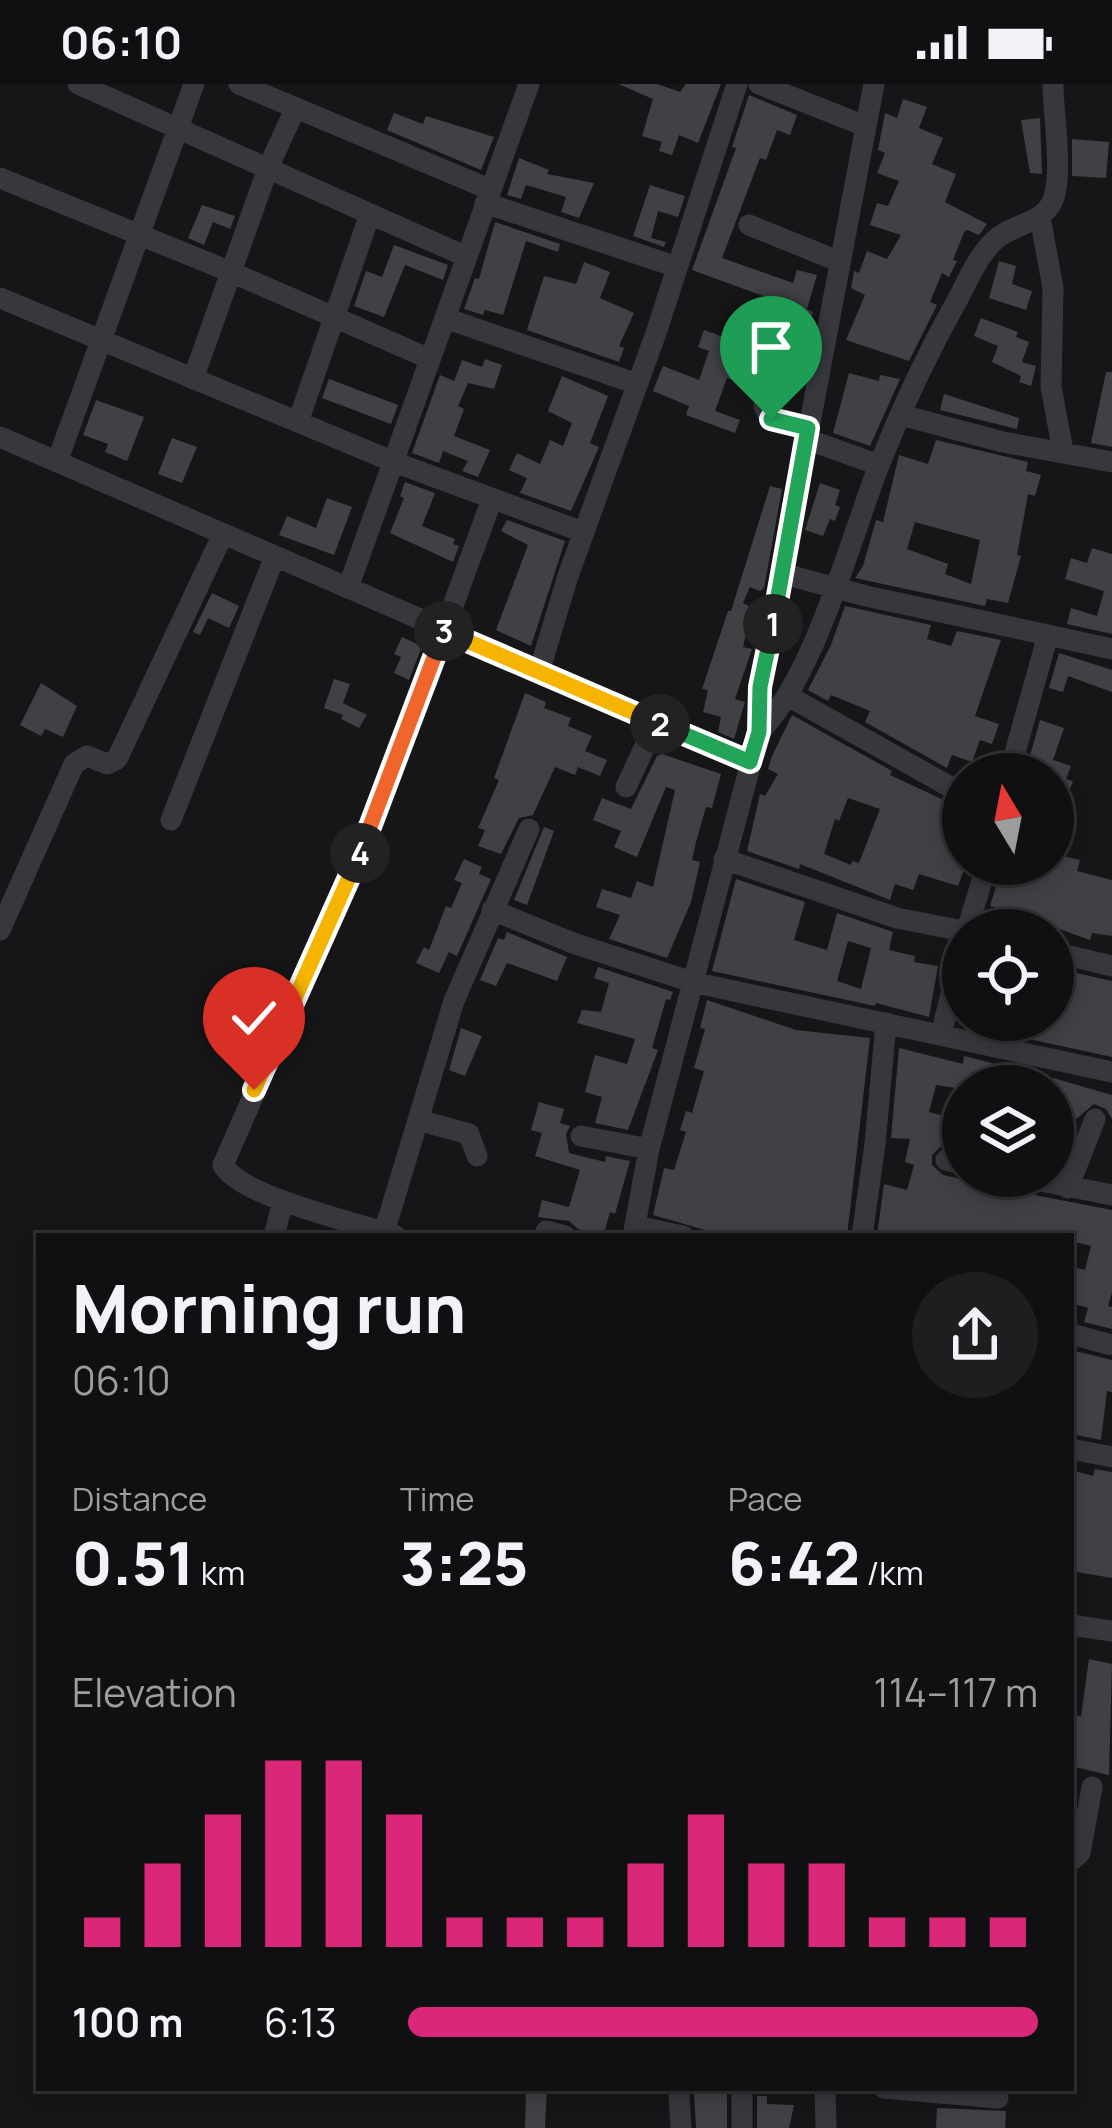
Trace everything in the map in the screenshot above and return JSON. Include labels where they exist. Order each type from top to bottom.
[{"type":"street","points":[[77,84],[467,256]]},
{"type":"street","points":[[57,462],[194,84]]},
{"type":"street","points":[[239,84],[487,196],[677,267]]},
{"type":"street","points":[[348,588],[529,84]]},
{"type":"street","points":[[539,672],[737,84]]},
{"type":"street","points":[[759,84],[866,126]]},
{"type":"street","points":[[634,1231],[649,1149],[759,732],[760,687],[874,84]]},
{"type":"street","points":[[759,732],[788,696],[901,415],[984,254],[1052,202],[1056,185],[1053,84]]},
{"type":"street","points":[[193,379],[268,168],[296,109]]},
{"type":"street","points":[[0,178],[430,359]]},
{"type":"street","points":[[298,422],[370,214]]},
{"type":"street","points":[[1028,221],[1053,288],[1052,449]]},
{"type":"street","points":[[749,225],[838,261]]},
{"type":"street","points":[[0,298],[394,461],[584,532]]},
{"type":"street","points":[[445,318],[637,384]]},
{"type":"street","points":[[821,355],[780,357],[764,406],[771,419],[879,465]]},
{"type":"street","points":[[901,415],[937,427],[1112,462]]},
{"type":"street","points":[[0,437],[750,762]]},
{"type":"street","points":[[382,1233],[283,1201],[232,1178],[225,1157],[375,819],[492,500]]},
{"type":"street","points":[[0,930],[74,764],[87,756],[107,764],[117,759],[223,534]]},
{"type":"street","points":[[171,820],[275,556]]},
{"type":"street","points":[[784,574],[1112,649]]},
{"type":"street","points":[[1014,753],[1036,632]]},
{"type":"street","points":[[788,696],[942,782]]},
{"type":"street","points":[[626,787],[646,745],[681,732]]},
{"type":"street","points":[[389,1233],[448,1016],[529,829]]},
{"type":"street","points":[[724,859],[897,918],[942,928]]},
{"type":"street","points":[[492,910],[573,943],[692,982],[1112,1072]]},
{"type":"street","points":[[1074,957],[1112,966]]},
{"type":"street","points":[[933,1034],[942,997]]},
{"type":"street","points":[[862,1233],[886,1023]]},
{"type":"street","points":[[1074,1173],[1095,1119]]},
{"type":"street","points":[[418,1120],[469,1134],[477,1156]]},
{"type":"street","points":[[581,1136],[649,1149]]},
{"type":"street","points":[[1074,1189],[1112,1196]]},
{"type":"street","points":[[275,1233],[283,1201]]},
{"type":"street","points":[[1074,1335],[1112,1345]]},
{"type":"street","points":[[1074,1450],[1112,1457]]},
{"type":"street","points":[[1074,1625],[1112,1631]]},
{"type":"street","points":[[1074,1858],[1080,1853],[1092,1787]]},
{"type":"street","points":[[742,2091],[742,2128]]},
{"type":"street","points":[[825,2091],[826,2128]]},
{"type":"street","points":[[918,2091],[998,2098]]},
{"type":"street","points":[[680,2095],[681,2128]]},
{"type":"building","points":[[618,84],[657,84],[680,92],[686,84],[721,84],[698,143],[679,135],[672,155],[659,151],[662,142],[642,136],[653,99]]},
{"type":"building","points":[[749,95],[797,115],[790,135],[777,130],[766,160],[760,158],[722,258],[793,283],[797,270],[817,275],[807,309],[813,312],[807,329],[783,320],[788,305],[692,270],[736,148],[732,147]]},
{"type":"building","points":[[903,99],[927,107],[919,128],[943,138],[932,164],[956,174],[945,202],[987,224],[979,235],[964,232],[953,260],[957,261],[949,277],[942,273],[930,302],[937,305],[909,361],[846,340],[865,295],[851,288],[854,271],[859,273],[867,251],[887,259],[901,235],[870,225],[877,203],[888,206],[899,181],[877,173],[885,153],[878,150],[885,113],[897,118]]},
{"type":"building","points":[[394,113],[423,124],[426,116],[494,137],[481,170],[387,130]]},
{"type":"building","points":[[1040,118],[1042,174],[1030,173],[1021,120]]},
{"type":"building","points":[[1072,139],[1109,142],[1106,178],[1072,176]]},
{"type":"building","points":[[519,158],[549,170],[547,174],[594,183],[579,218],[561,212],[566,197],[526,185],[521,199],[507,195]]},
{"type":"building","points":[[650,185],[685,196],[678,217],[658,211],[651,238],[666,242],[664,247],[633,236]]},
{"type":"building","points":[[202,205],[235,216],[230,229],[213,222],[204,245],[188,238]]},
{"type":"building","points":[[495,222],[560,244],[558,252],[526,241],[503,315],[485,310],[483,315],[464,309],[475,278],[479,279]]},
{"type":"building","points":[[394,245],[448,265],[443,280],[405,265],[384,317],[354,306],[366,271],[382,277]]},
{"type":"building","points":[[999,261],[1016,266],[1012,284],[1032,291],[1026,310],[989,298]]},
{"type":"building","points":[[584,262],[610,272],[600,298],[634,313],[619,346],[624,348],[619,362],[527,330],[544,276],[576,284]]},
{"type":"building","points":[[981,318],[1018,332],[1016,337],[1029,342],[1022,362],[1036,366],[1031,386],[992,362],[998,346],[974,336]]},
{"type":"building","points":[[749,321],[777,332],[754,389],[727,378],[715,411],[740,420],[735,433],[686,415],[689,406],[653,391],[663,366],[699,380],[709,351],[698,347],[704,330],[740,343]]},
{"type":"building","points":[[485,359],[502,365],[494,389],[468,383],[458,406],[464,409],[454,436],[490,450],[478,477],[462,471],[468,461],[443,451],[439,463],[412,453],[440,375],[454,381],[462,360],[482,367]]},
{"type":"building","points":[[1106,372],[1112,372],[1112,447],[1091,443]]},
{"type":"building","points":[[849,373],[879,381],[880,375],[900,379],[870,446],[833,433]]},
{"type":"building","points":[[562,376],[608,396],[590,443],[599,447],[571,511],[520,493],[527,478],[509,470],[517,453],[540,464],[550,440],[563,446],[572,423],[548,411]]},
{"type":"building","points":[[329,379],[398,405],[391,424],[322,398]]},
{"type":"building","points":[[944,394],[1019,418],[1017,429],[940,410]]},
{"type":"building","points":[[96,400],[144,417],[127,461],[105,452],[108,444],[83,435]]},
{"type":"building","points":[[172,438],[197,447],[182,483],[158,474]]},
{"type":"building","points":[[936,440],[1028,462],[1026,471],[1041,475],[1035,496],[1028,494],[1017,555],[1021,556],[1008,603],[987,599],[985,606],[855,578],[876,520],[883,522],[899,455],[928,464]],"holes":[[[915,522],[980,540],[971,584],[945,574],[948,564],[907,549]]]},
{"type":"building","points":[[405,482],[435,493],[422,526],[455,539],[453,544],[459,546],[453,562],[390,533]]},
{"type":"building","points":[[820,483],[840,490],[835,521],[830,519],[823,536],[805,530]]},
{"type":"building","points":[[770,486],[782,489],[764,588],[750,587],[743,603],[752,608],[743,647],[752,649],[735,699],[745,702],[734,739],[718,732],[721,717],[703,712],[708,690],[702,689]]},
{"type":"building","points":[[327,498],[352,507],[334,555],[279,535],[287,516],[316,528]]},
{"type":"building","points":[[507,520],[565,541],[531,646],[496,630],[528,545],[501,531]]},
{"type":"building","points":[[1092,548],[1112,554],[1112,634],[1067,624],[1071,608],[1097,616],[1104,591],[1065,579],[1071,558],[1087,563]]},
{"type":"building","points":[[212,593],[239,606],[229,628],[208,618],[200,635],[193,632]]},
{"type":"building","points":[[845,606],[931,625],[927,639],[951,646],[957,631],[1001,640],[975,716],[999,724],[992,744],[980,740],[975,753],[942,753],[942,765],[865,722],[870,711],[831,695],[828,701],[808,690]]},
{"type":"building","points":[[402,637],[422,646],[409,680],[394,673],[401,657],[394,654]]},
{"type":"building","points":[[1059,653],[1112,670],[1112,692],[1068,676],[1063,692],[1049,688]]},
{"type":"building","points":[[334,679],[350,684],[343,703],[367,715],[359,728],[324,708]]},
{"type":"building","points":[[41,683],[77,706],[63,737],[45,729],[41,736],[20,725]]},
{"type":"building","points":[[525,693],[546,702],[544,708],[571,718],[568,726],[592,736],[585,751],[607,760],[600,776],[578,767],[575,775],[555,767],[533,815],[519,818],[501,854],[478,846],[485,830],[478,828],[499,780],[494,778]]},
{"type":"building","points":[[792,715],[892,771],[890,775],[942,799],[942,881],[919,874],[913,890],[895,884],[890,900],[800,864],[799,869],[747,851],[760,794],[765,796],[778,774],[768,769]],"holes":[[[848,798],[880,809],[859,863],[852,861],[851,865],[824,854],[835,819],[839,821]]]},
{"type":"building","points":[[1040,720],[1064,728],[1055,753],[1031,753]]},
{"type":"building","points":[[662,754],[721,774],[696,842],[692,860],[700,862],[691,902],[667,958],[609,939],[620,915],[596,907],[602,889],[631,898],[637,881],[653,887],[675,790],[666,787],[637,857],[614,847],[621,831],[593,820],[602,798],[631,809]]},
{"type":"building","points":[[544,827],[554,831],[527,905],[514,900]]},
{"type":"building","points":[[464,859],[482,867],[479,874],[491,879],[457,956],[449,952],[439,973],[416,963],[424,947],[429,950],[446,906],[451,908],[462,883],[454,880]]},
{"type":"building","points":[[1074,859],[1080,860],[1077,871],[1112,880],[1112,936],[1092,933],[1090,940],[1074,934],[1074,909],[990,906],[996,885],[1074,885]]},
{"type":"building","points":[[736,879],[805,902],[794,940],[827,950],[837,913],[893,932],[889,950],[915,956],[914,962],[938,966],[929,1017],[712,971]],"holes":[[[848,941],[871,948],[861,989],[837,981]]]},
{"type":"building","points":[[507,932],[567,957],[557,981],[507,963],[496,986],[480,980],[498,938],[504,940]]},
{"type":"building","points":[[598,967],[673,992],[666,999],[652,1048],[658,1050],[628,1130],[595,1123],[602,1097],[585,1092],[595,1055],[627,1064],[635,1039],[577,1023],[582,1010],[601,1012],[609,983],[594,978]]},
{"type":"building","points":[[1074,972],[1112,981],[1112,1057],[1038,1041],[1074,1041]]},
{"type":"building","points":[[707,1000],[796,1030],[870,1038],[847,1233],[716,1233],[653,1215],[664,1168],[674,1170],[686,1132],[680,1130],[686,1111],[692,1113],[704,1071],[694,1068],[705,1029],[700,1028]]},
{"type":"building","points":[[461,1028],[482,1036],[465,1076],[449,1070]]},
{"type":"building","points":[[899,1048],[963,1064],[964,1056],[999,1065],[942,1065],[942,1086],[936,1085],[929,1112],[942,1115],[942,1146],[932,1155],[932,1165],[942,1174],[942,1197],[1044,1197],[1112,1210],[1108,1306],[1112,1307],[1112,1329],[1084,1322],[1088,1308],[1074,1304],[1077,1268],[1085,1270],[1091,1246],[1074,1242],[1074,1233],[877,1233],[884,1184],[907,1190],[914,1165],[905,1162],[910,1139],[891,1138]]},
{"type":"building","points":[[1074,1084],[1112,1095],[1112,1119],[1106,1109],[1094,1104],[1075,1120]]},
{"type":"building","points":[[539,1102],[564,1109],[560,1123],[570,1126],[566,1134],[569,1153],[605,1162],[606,1156],[630,1161],[615,1214],[610,1212],[604,1233],[538,1217],[542,1200],[569,1207],[580,1170],[535,1156],[542,1133],[531,1130]]},
{"type":"building","points":[[1074,1351],[1112,1360],[1112,1392],[1107,1391],[1101,1440],[1074,1435]]},
{"type":"building","points":[[1095,1469],[1112,1472],[1112,1578],[1074,1572],[1074,1471],[1093,1476]]},
{"type":"building","points":[[1089,1659],[1112,1664],[1109,1775],[1074,1767],[1074,1716],[1081,1716]]},
{"type":"building","points":[[526,2091],[547,2091],[545,2128],[525,2128]]},
{"type":"building","points":[[694,2093],[727,2093],[727,2128],[696,2128]]},
{"type":"building","points":[[757,2096],[767,2096],[767,2104],[794,2105],[789,2128],[757,2128]]},
{"type":"building","points":[[937,2108],[1006,2111],[1005,2128],[936,2128]]},
{"type":"route","points":[[254,1090],[375,819],[445,629],[750,762],[759,732],[760,687],[808,428],[771,419]]}]
